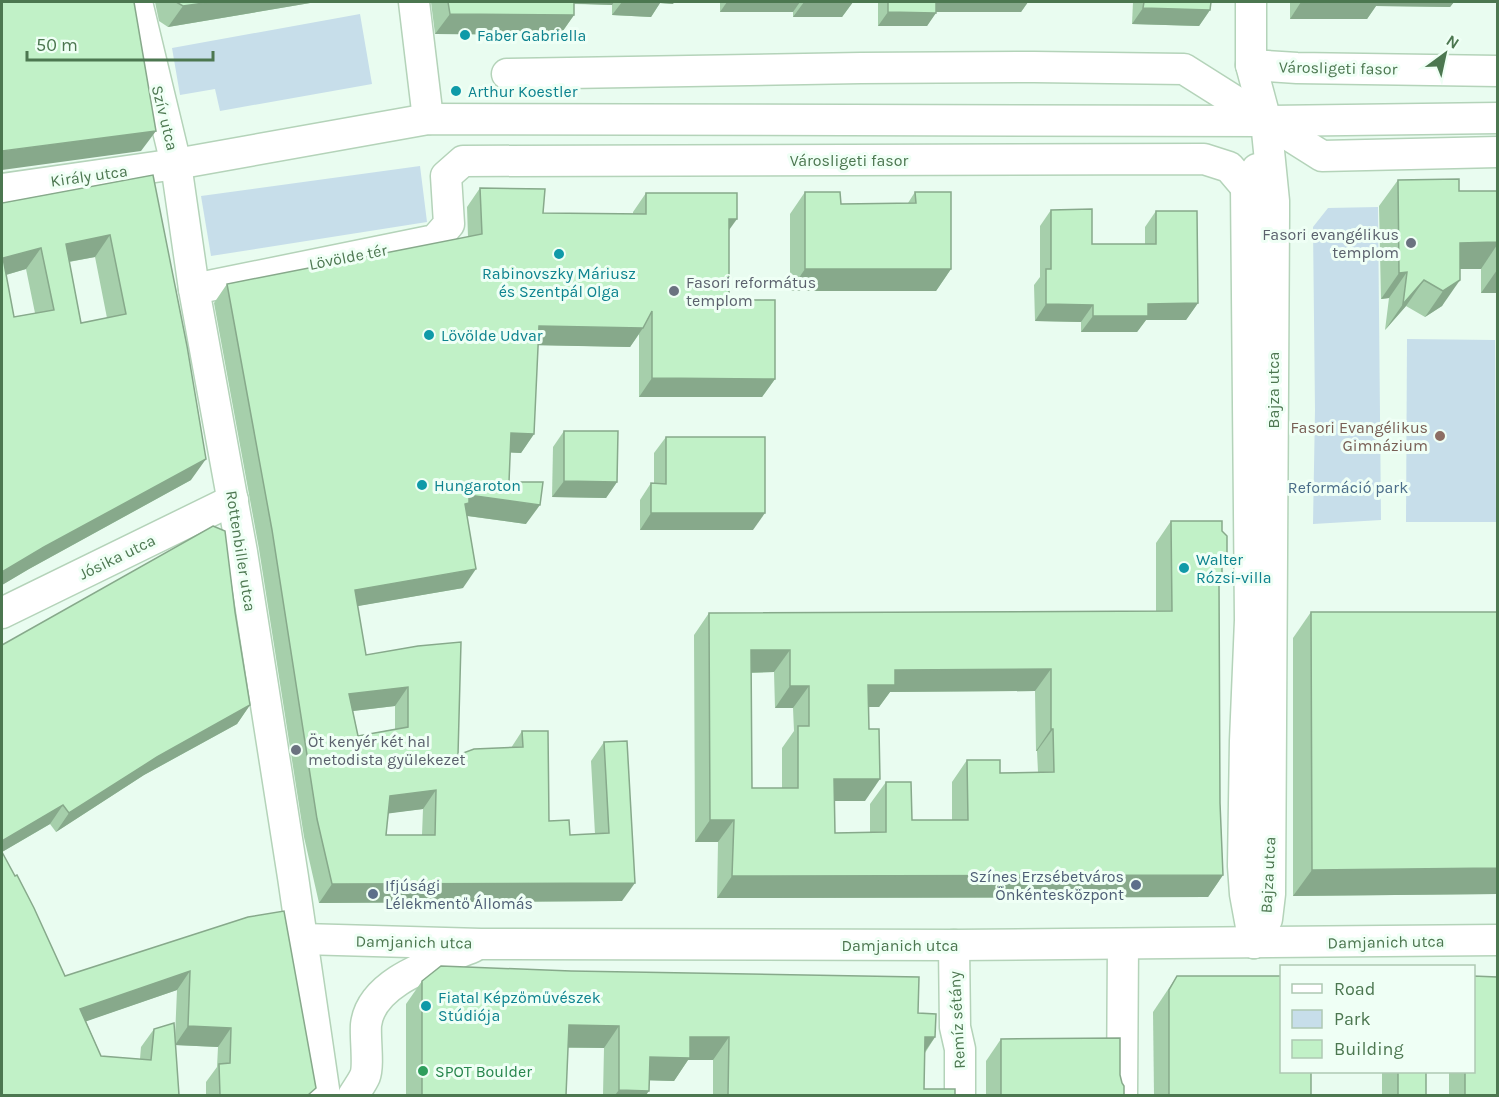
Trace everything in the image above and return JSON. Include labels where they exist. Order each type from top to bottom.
[{"type":"street","name":"Szív utca","points":[[137,2],[176,164]]},
{"type":"street","points":[[414,2],[428,118]]},
{"type":"street","name":"Bajza utca","points":[[1251,2],[1251,65],[1267,135],[1274,201],[1269,894],[1267,919],[1254,943]]},
{"type":"street","name":"Városligeti fasor","points":[[1251,65],[1297,68],[1497,71]]},
{"type":"street","points":[[507,74],[861,68],[1184,69],[1267,135],[1323,156],[1497,152]]},
{"type":"street","points":[[599,73],[600,118]]},
{"type":"street","points":[[176,164],[428,118],[600,118],[1267,135],[1497,118]]},
{"type":"street","points":[[1246,187],[1267,135]]},
{"type":"street","name":"Városligeti fasor","points":[[446,177],[463,161],[1204,159],[1229,167],[1246,187]]},
{"type":"street","name":"Király utca","points":[[2,189],[176,164]]},
{"type":"street","name":"Rottenbiller utca","points":[[176,164],[194,289],[233,500],[325,1095]]},
{"type":"street","name":"Lövölde tér","points":[[194,289],[435,240],[449,224],[446,177]]},
{"type":"street","name":"Bajza utca","points":[[1246,187],[1250,620],[1243,866],[1245,894],[1254,943]]},
{"type":"street","name":"Jósika utca","points":[[2,613],[233,500]]},
{"type":"street","name":"Damjanich utca","points":[[302,939],[481,944],[954,945],[1497,940]]},
{"type":"street","points":[[353,1095],[366,1074],[368,1014],[382,993],[402,977],[481,944]]},
{"type":"street","points":[[1122,1095],[1123,944]]},
{"type":"street","name":"Remíz sétány","points":[[954,945],[955,1027],[960,1049],[960,1095]]},
{"type":"green space","points":[[360,14],[372,84],[220,111],[215,89],[180,95],[172,48]]},
{"type":"green space","points":[[420,166],[427,222],[211,256],[201,196]]},
{"type":"green space","name":"Reformáció park","points":[[1378,207],[1381,520],[1313,524],[1315,410],[1313,227],[1328,208]]},
{"type":"green space","points":[[1407,339],[1495,340],[1496,522],[1406,522]]},
{"type":"building","points":[[2,2],[134,2],[156,131],[2,151]]},
{"type":"building","points":[[176,2],[211,2],[183,6]]},
{"type":"building","points":[[448,2],[574,2],[574,15],[450,14]]},
{"type":"building","points":[[888,2],[936,2],[936,13],[888,12]]},
{"type":"building","points":[[1144,2],[1211,2],[1210,10],[1143,8]]},
{"type":"building","points":[[153,175],[187,346],[206,459],[2,572],[2,203]],"holes":[[[110,235],[126,314],[81,323],[66,244]],[[41,248],[54,310],[14,317],[3,258]]]},
{"type":"building","points":[[1459,179],[1459,191],[1497,191],[1497,242],[1460,243],[1460,280],[1443,291],[1424,280],[1403,304],[1407,272],[1399,273],[1398,180]]},
{"type":"building","points":[[480,188],[545,189],[543,213],[646,214],[646,193],[737,193],[737,219],[729,219],[729,300],[775,300],[775,379],[652,378],[652,311],[643,328],[539,326],[534,434],[511,433],[509,482],[543,482],[540,505],[469,495],[469,503],[465,504],[476,569],[355,590],[366,655],[418,646],[461,642],[458,755],[474,749],[523,747],[522,731],[548,731],[549,821],[569,820],[570,835],[609,833],[604,742],[627,741],[635,883],[332,884],[317,819],[272,530],[227,284],[482,234]],"holes":[[[408,687],[408,727],[358,736],[349,694]],[[436,790],[435,835],[386,835],[390,796]]]},
{"type":"building","points":[[805,192],[840,192],[841,204],[916,203],[915,192],[951,192],[951,269],[805,269]]},
{"type":"building","points":[[1092,209],[1092,244],[1156,244],[1156,211],[1197,211],[1198,303],[1148,304],[1148,316],[1093,316],[1093,305],[1046,304],[1046,269],[1051,269],[1051,210]]},
{"type":"building","points":[[564,431],[618,431],[617,482],[564,481]]},
{"type":"building","points":[[666,437],[765,437],[765,513],[651,513],[651,483],[666,484]]},
{"type":"building","points":[[1171,521],[1222,521],[1222,531],[1227,536],[1227,557],[1222,562],[1222,582],[1219,582],[1220,803],[1223,875],[732,876],[734,820],[710,820],[709,613],[1172,611]],"holes":[[[751,650],[790,650],[790,686],[809,686],[809,726],[798,726],[798,788],[752,788]],[[1051,669],[1054,772],[1000,773],[1000,760],[967,760],[968,820],[912,820],[911,782],[886,782],[886,832],[835,833],[834,779],[880,779],[879,729],[869,729],[868,685],[895,685],[895,670]]]},
{"type":"building","points":[[213,526],[225,531],[250,705],[157,757],[69,813],[63,805],[2,841],[2,645]]},
{"type":"building","points":[[1311,612],[1497,612],[1497,868],[1312,870]]},
{"type":"building","points":[[2,852],[34,908],[65,976],[248,917],[284,911],[316,1088],[308,1095],[220,1095],[219,1064],[230,1063],[231,1028],[188,1026],[190,971],[80,1009],[101,1056],[151,1060],[154,1029],[174,1023],[179,1095],[2,1095]]},
{"type":"building","points":[[441,966],[571,971],[919,977],[918,1013],[936,1014],[935,1037],[925,1037],[924,1089],[955,1089],[955,1095],[728,1095],[729,1037],[690,1037],[690,1058],[650,1057],[649,1091],[619,1090],[619,1026],[569,1025],[566,1095],[422,1095],[422,981]]},
{"type":"building","points":[[1177,976],[1280,976],[1280,1073],[1311,1073],[1311,1095],[1169,1095],[1169,990]]},
{"type":"building","points":[[1475,976],[1497,977],[1497,1095],[1465,1095],[1465,1073],[1475,1073]]},
{"type":"building","points":[[1120,1038],[1120,1075],[1124,1095],[1001,1095],[1001,1039]]},
{"type":"building","points":[[1398,1073],[1426,1073],[1426,1095],[1398,1095]]},
{"type":"place","name":"Faber Gabriella","points":[[465,35]]},
{"type":"place","name":"Arthur Koestler","points":[[456,91]]},
{"type":"place","name":"Fasori evangélikus templom","points":[[1411,243]]},
{"type":"place","name":"Rabinovszky Máriusz és Szentpál Olga","points":[[559,254]]},
{"type":"place","name":"Fasori református templom","points":[[674,291]]},
{"type":"place","name":"Lövölde Udvar","points":[[429,335]]},
{"type":"place","name":"Fasori Evangélikus Gimnázium","points":[[1440,436]]},
{"type":"place","name":"Hungaroton","points":[[422,485]]},
{"type":"place","name":"Walter Rózsi-villa","points":[[1184,568]]},
{"type":"place","name":"Öt kenyér két hal metodista gyülekezet","points":[[296,750]]},
{"type":"place","name":"Színes Erzsébetváros Önkéntesközpont","points":[[1136,885]]},
{"type":"place","name":"Ifjúsági Lélekmentő Állomás","points":[[373,894]]},
{"type":"place","name":"Fiatal Képzőművészek Stúdiója","points":[[426,1006]]},
{"type":"place","name":"SPOT Boulder","points":[[423,1071]]}]
